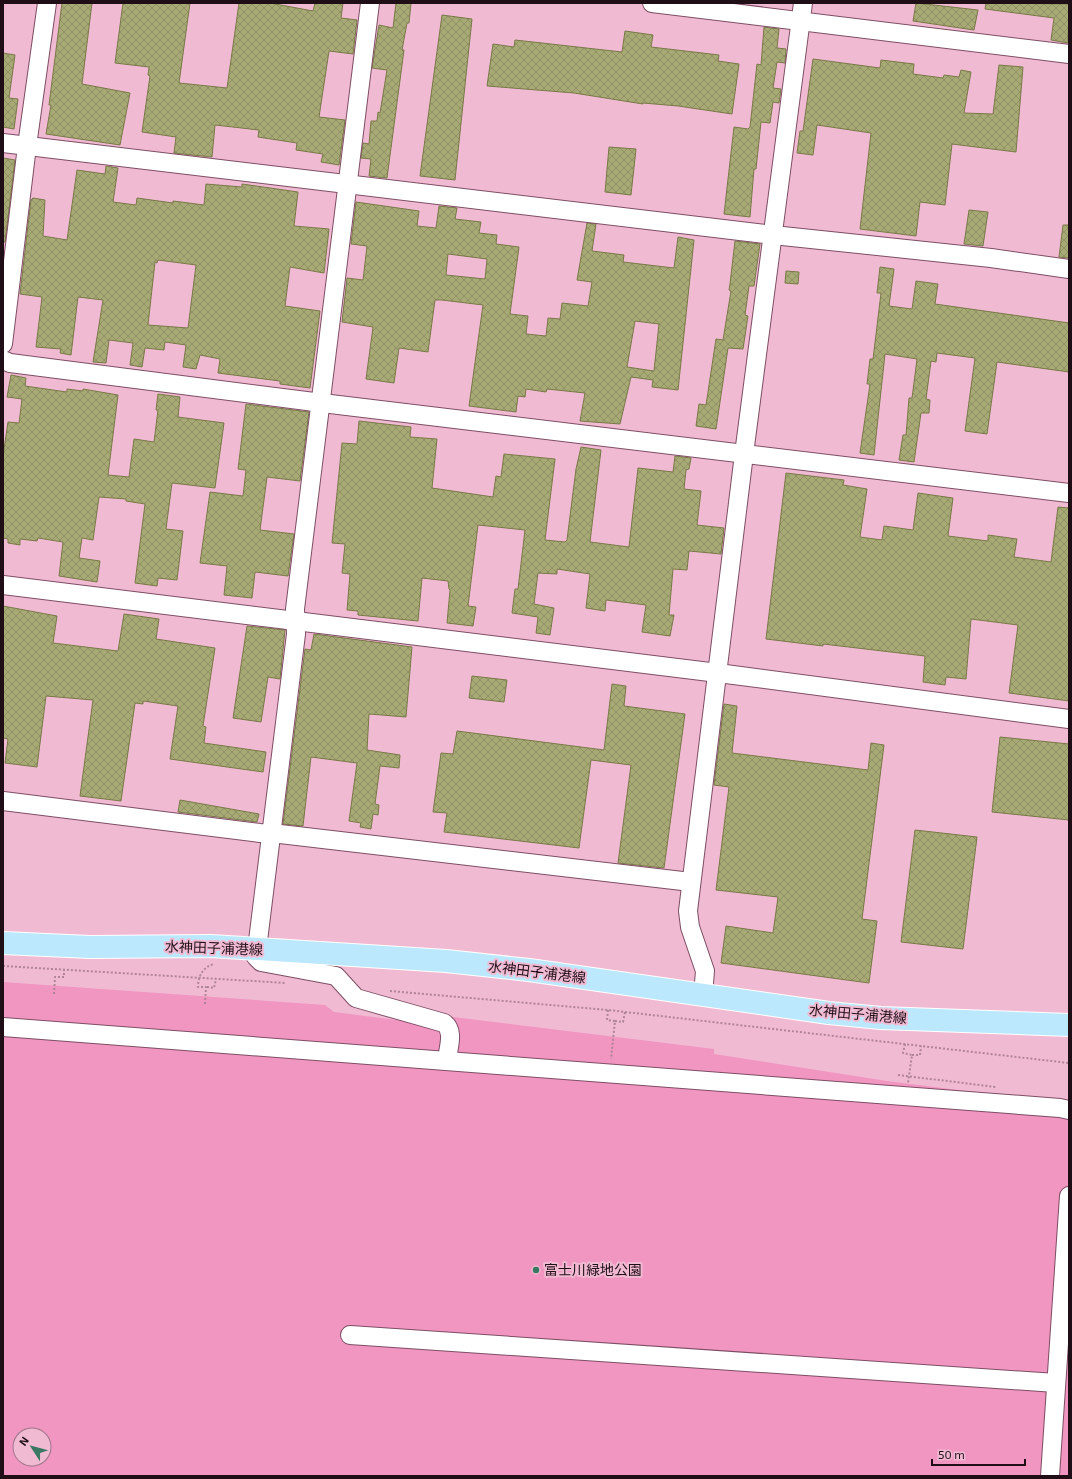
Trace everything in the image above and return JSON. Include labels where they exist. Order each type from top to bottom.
[{"type":"main road","name":"水神田子浦港線","points":[[3,943],[90,947],[197,946],[492,966],[830,1013],[880,1018],[1069,1025]]},
{"type":"street","points":[[3,344],[27,146],[47,3]]},
{"type":"street","points":[[370,3],[349,185],[295,609],[296,634],[256,957],[261,962],[336,976],[356,998],[444,1023],[449,1026],[450,1033],[447,1060]]},
{"type":"street","points":[[652,3],[802,12],[1069,54]]},
{"type":"street","points":[[703,995],[705,971],[688,919],[691,882],[744,454],[802,12]]},
{"type":"street","points":[[3,143],[773,235],[991,258],[1069,270]]},
{"type":"street","points":[[3,360],[10,363],[322,403],[1069,493]]},
{"type":"street","points":[[3,585],[718,673],[1069,719]]},
{"type":"street","points":[[3,801],[691,882]]},
{"type":"street","points":[[3,1027],[1052,1107],[1069,1110]]},
{"type":"street","points":[[1050,1476],[1069,1196]]},
{"type":"street","points":[[350,1334],[1056,1383]]},
{"type":"path","points":[[3,966],[290,983]]},
{"type":"path","points":[[54,994],[56,977],[64,977],[64,970]]},
{"type":"path","points":[[199,978],[198,987],[214,988],[216,979]]},
{"type":"path","points":[[204,1004],[206,987]]},
{"type":"path","points":[[386,990],[608,1010],[1069,1063]]},
{"type":"path","points":[[608,1010],[607,1020],[624,1022],[625,1012]]},
{"type":"path","points":[[610,1073],[615,1020]]},
{"type":"path","points":[[905,1044],[903,1053],[912,1055],[920,1055],[921,1046]]},
{"type":"path","points":[[909,1078],[912,1055]]},
{"type":"path","points":[[898,1075],[909,1078],[1000,1087]]},
{"type":"shaded area","name":"富士川緑地公園","points":[[3,982],[325,1005],[334,1012],[435,1025],[437,1015],[714,1049],[714,1054],[887,1081],[1069,1104],[1069,1476],[3,1476]]},
{"type":"building","points":[[62,3],[92,3],[82,84],[130,93],[120,145],[46,134],[51,105],[49,105]]},
{"type":"building","points":[[123,3],[190,3],[179,83],[227,88],[239,3],[270,3],[313,11],[315,3],[343,3],[341,18],[357,20],[353,54],[329,51],[319,117],[345,120],[339,165],[321,162],[323,154],[296,150],[297,143],[258,137],[259,130],[215,125],[212,157],[174,153],[176,137],[142,132],[150,76],[148,75],[149,67],[115,63]]},
{"type":"building","points":[[396,3],[411,3],[409,23],[407,23],[402,50],[404,50],[387,178],[369,176],[371,159],[361,158],[363,143],[369,144],[371,121],[377,121],[378,112],[380,113],[387,70],[372,68],[379,25],[393,28]]},
{"type":"building","points":[[916,3],[978,10],[974,30],[913,21]]},
{"type":"building","points":[[986,3],[1069,4],[1068,43],[1051,40],[1054,18],[985,9]]},
{"type":"building","points":[[442,15],[472,19],[455,180],[420,176]]},
{"type":"building","points":[[764,27],[779,29],[777,48],[786,49],[785,63],[777,62],[773,88],[781,89],[779,103],[773,102],[770,123],[761,122],[756,169],[754,169],[750,217],[724,214],[734,127],[748,129],[750,127],[757,64],[761,65]]},
{"type":"building","points":[[625,31],[653,35],[651,47],[719,55],[718,61],[739,64],[732,114],[678,106],[643,104],[574,93],[487,86],[493,44],[514,47],[515,40],[622,52]]},
{"type":"building","points":[[3,53],[15,55],[9,98],[18,99],[14,129],[3,127]]},
{"type":"building","points":[[813,59],[880,68],[881,60],[914,64],[913,74],[943,78],[944,75],[959,77],[961,70],[971,72],[964,113],[993,114],[999,65],[1023,67],[1016,152],[952,144],[945,205],[920,202],[916,236],[860,229],[871,133],[817,125],[813,155],[797,153],[800,131],[803,131]]},
{"type":"building","points":[[609,147],[636,149],[631,195],[605,192]]},
{"type":"building","points":[[3,158],[15,160],[5,242],[3,242]]},
{"type":"building","points":[[106,166],[118,168],[113,202],[136,205],[137,198],[173,203],[173,201],[204,205],[206,184],[242,187],[242,184],[298,192],[294,226],[329,229],[324,273],[290,267],[285,306],[320,311],[310,388],[280,384],[280,381],[218,373],[220,359],[200,355],[196,369],[183,367],[186,345],[165,342],[164,350],[145,348],[142,367],[130,365],[133,343],[109,340],[106,363],[93,362],[103,300],[78,297],[71,355],[60,353],[61,349],[36,347],[42,297],[20,294],[31,200],[33,198],[45,200],[43,236],[67,240],[77,170],[105,174]],"holes":[[[158,260],[196,265],[188,328],[148,325],[155,262],[157,263]]]},
{"type":"building","points":[[356,202],[419,211],[417,226],[436,228],[439,206],[457,208],[455,219],[481,222],[479,233],[497,235],[496,244],[519,247],[510,314],[528,316],[526,334],[546,336],[548,318],[560,319],[562,303],[588,306],[592,282],[577,280],[587,223],[596,224],[592,251],[624,255],[623,262],[674,268],[678,237],[694,240],[678,390],[652,387],[653,380],[631,377],[620,424],[580,421],[585,393],[547,389],[546,392],[526,389],[525,397],[518,396],[516,412],[469,406],[483,305],[442,300],[435,300],[428,352],[399,348],[394,383],[366,379],[373,327],[342,322],[347,278],[363,280],[367,246],[351,244]],"holes":[[[448,254],[487,259],[485,279],[446,275]],[[635,321],[659,324],[654,371],[627,367]]]},
{"type":"building","points":[[969,210],[988,212],[983,246],[964,244]]},
{"type":"building","points":[[1063,225],[1069,225],[1069,258],[1059,257]]},
{"type":"building","points":[[735,241],[760,244],[754,286],[749,286],[745,315],[748,316],[743,349],[728,348],[716,429],[696,426],[699,404],[706,405],[716,339],[723,340],[731,291],[729,290]]},
{"type":"building","points":[[880,267],[894,269],[889,306],[912,309],[916,281],[938,284],[935,304],[1069,323],[1069,372],[997,362],[987,434],[965,431],[975,358],[937,353],[936,362],[931,361],[926,399],[930,400],[929,413],[921,413],[914,462],[899,460],[903,435],[906,435],[909,398],[912,398],[917,359],[885,354],[874,455],[860,453],[870,384],[867,384],[870,359],[873,359],[881,293],[877,293]]},
{"type":"building","points":[[786,271],[799,272],[798,284],[785,283]]},
{"type":"building","points":[[11,375],[26,378],[25,386],[67,392],[67,389],[83,391],[83,389],[118,395],[108,475],[129,477],[134,439],[154,442],[158,410],[156,410],[158,394],[180,397],[178,417],[224,423],[215,488],[172,483],[166,529],[183,531],[177,580],[158,578],[157,586],[135,583],[145,504],[126,501],[126,499],[99,497],[93,540],[82,538],[79,558],[100,561],[97,582],[59,576],[63,542],[38,538],[37,541],[20,539],[20,545],[8,543],[8,539],[3,538],[3,456],[8,422],[19,423],[22,399],[7,397]]},
{"type":"building","points":[[246,404],[309,412],[300,481],[267,477],[260,530],[294,534],[288,576],[255,572],[252,598],[224,595],[227,566],[200,563],[210,492],[243,496],[246,470],[238,469]]},
{"type":"building","points":[[359,421],[411,427],[410,437],[437,439],[432,488],[493,497],[496,476],[501,477],[504,454],[555,459],[545,540],[565,542],[567,540],[576,469],[581,447],[601,450],[590,542],[629,547],[638,468],[673,472],[675,456],[691,458],[689,469],[686,470],[684,489],[701,491],[697,525],[724,528],[721,554],[689,551],[687,570],[673,569],[669,615],[674,615],[670,636],[642,632],[646,605],[606,600],[605,611],[586,608],[590,574],[557,569],[557,574],[538,573],[534,604],[554,608],[550,635],[536,633],[538,617],[512,613],[515,589],[518,589],[525,530],[478,525],[468,606],[476,607],[473,626],[447,623],[450,590],[448,581],[422,578],[418,621],[358,615],[358,611],[347,610],[350,574],[342,573],[345,544],[332,543],[342,443],[357,444]]},
{"type":"building","points":[[786,473],[844,480],[843,485],[867,489],[860,537],[882,540],[884,526],[913,530],[918,493],[953,498],[948,536],[988,541],[988,535],[1017,539],[1014,557],[1051,562],[1058,507],[1069,508],[1069,701],[1009,693],[1018,625],[971,619],[966,679],[946,677],[945,685],[923,682],[925,656],[766,639]]},
{"type":"building","points":[[3,606],[57,616],[53,643],[118,651],[124,614],[159,619],[156,639],[215,648],[203,726],[206,727],[204,743],[266,752],[263,772],[170,759],[178,706],[143,701],[143,704],[135,703],[121,801],[80,796],[93,700],[46,696],[37,767],[5,763],[8,739],[3,738]]},
{"type":"building","points":[[247,626],[285,630],[280,679],[268,677],[261,722],[233,718]]},
{"type":"building","points":[[314,634],[412,647],[406,717],[369,714],[367,750],[400,755],[399,768],[380,766],[375,804],[379,805],[378,815],[373,814],[371,829],[360,827],[361,823],[349,821],[357,763],[311,757],[303,826],[283,824],[305,649],[311,650]]},
{"type":"building","points":[[472,676],[507,680],[504,702],[469,698]]},
{"type":"building","points":[[612,684],[626,686],[624,706],[685,714],[664,868],[618,863],[631,765],[591,760],[579,848],[444,832],[447,813],[433,812],[441,753],[453,754],[457,731],[604,750]]},
{"type":"building","points":[[724,704],[737,706],[732,753],[868,770],[871,743],[884,745],[862,919],[877,921],[869,983],[721,963],[726,926],[773,933],[778,897],[716,890],[729,787],[714,785]]},
{"type":"building","points":[[1000,737],[1069,744],[1069,820],[992,812]]},
{"type":"building","points":[[180,800],[259,814],[257,822],[178,812]]},
{"type":"building","points":[[915,830],[977,837],[963,949],[901,942]]},
{"type":"place","name":"富士川緑地公園","points":[[536,1270]]}]
